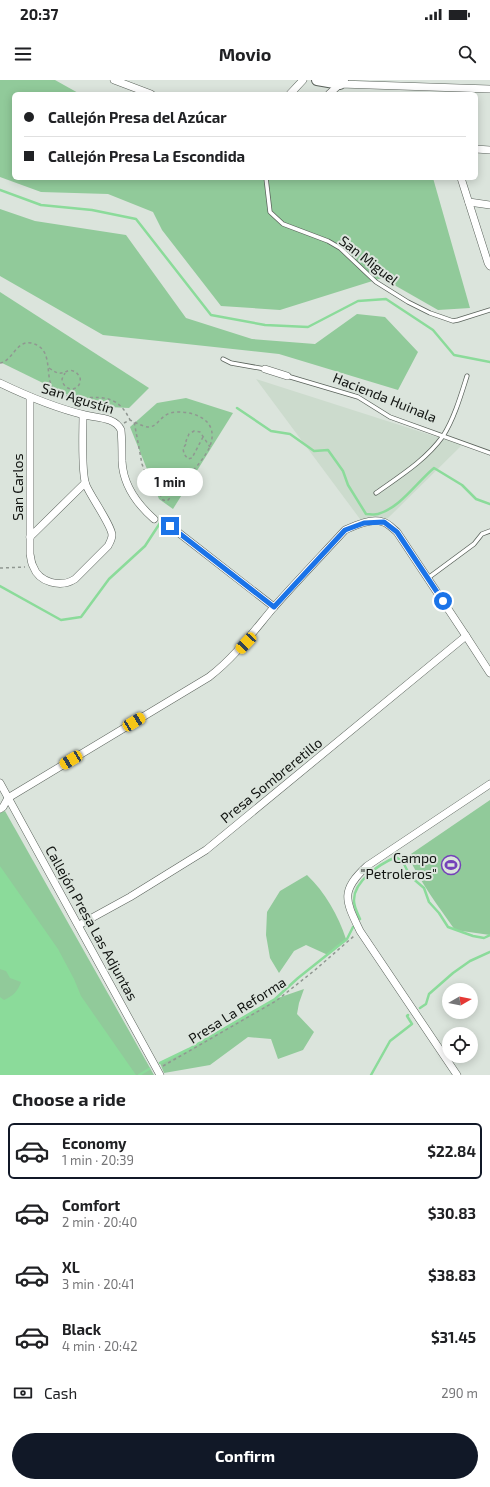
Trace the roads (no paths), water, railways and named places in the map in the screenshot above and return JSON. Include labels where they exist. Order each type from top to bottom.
[{"type":"street","points":[[114,80],[146,92]]},
{"type":"street","points":[[292,92],[303,80]]},
{"type":"street","points":[[316,80],[490,89]]},
{"type":"street","points":[[331,92],[341,82]]},
{"type":"street","points":[[478,149],[490,150]]},
{"type":"street","points":[[462,180],[490,266]]},
{"type":"street","points":[[469,202],[490,205]]},
{"type":"street","name":"Hacienda Huinala","points":[[265,370],[287,376]]},
{"type":"street","name":"San Agustín","points":[[0,383],[30,397],[83,414],[114,421],[121,430],[122,463],[125,478],[132,495],[154,519]]},
{"type":"street","name":"San Carlos","points":[[30,397],[30,554],[32,566],[38,575],[45,581],[60,584],[69,583],[75,579],[108,546],[111,540],[112,533],[110,527],[93,500],[85,483]]},
{"type":"street","points":[[30,537],[85,483],[83,414]]},
{"type":"street","points":[[0,808],[3,807],[8,798],[209,677],[223,666],[246,643],[274,607],[345,530],[364,523],[384,522],[397,532],[490,673]]},
{"type":"street","points":[[170,526],[274,607]]},
{"type":"street","name":"Presa Sombreretillo","points":[[79,925],[130,897],[206,850],[466,636]]},
{"type":"street","name":"Callejón Presa Las Adjuntas","points":[[0,784],[159,1072]]},
{"type":"street","points":[[457,1075],[360,931],[350,910],[348,901],[349,890],[354,878],[367,866],[490,784]]},
{"type":"lane","name":"San Miguel","points":[[266,180],[270,212],[283,224],[328,241],[340,248],[368,276],[408,302],[430,313],[453,321],[490,310]]},
{"type":"lane","name":"Hacienda Huinala","points":[[223,359],[231,363],[265,370]]},
{"type":"lane","name":"Hacienda Huinala","points":[[287,376],[358,397],[390,417],[490,453]]},
{"type":"lane","points":[[376,494],[422,460],[443,435],[459,402],[467,376]]},
{"type":"lane","points":[[428,578],[474,544],[482,534],[490,531]]},
{"type":"waterway","points":[[0,190],[41,205],[92,210],[136,219],[211,315],[265,325],[308,327],[358,301],[386,299],[433,330],[454,355],[490,362]]},
{"type":"waterway","points":[[237,408],[271,431],[290,434],[314,451],[328,450],[343,471],[348,485],[366,514],[378,514],[394,506],[434,468],[462,485],[476,499],[490,504]]},
{"type":"waterway","points":[[0,586],[61,620],[81,617],[109,579],[145,546],[160,523]]},
{"type":"waterway","points":[[360,919],[355,908],[354,901],[358,887],[375,869],[396,857],[403,862],[410,876],[424,888],[429,902],[439,913],[448,927],[473,936],[484,938],[490,935]]},
{"type":"waterway","points":[[160,1063],[189,1049],[275,999],[298,978],[347,939],[353,927]]},
{"type":"waterway","points":[[420,1008],[426,1004],[429,994],[453,973],[470,961],[490,952]]},
{"type":"waterway","points":[[371,1075],[390,1041],[412,1024],[407,1016],[408,1015]]},
{"type":"waterway","points":[[139,1075],[149,1069]]},
{"type":"place","name":"Campo \"Petroleros\"","points":[[451,865]]}]
